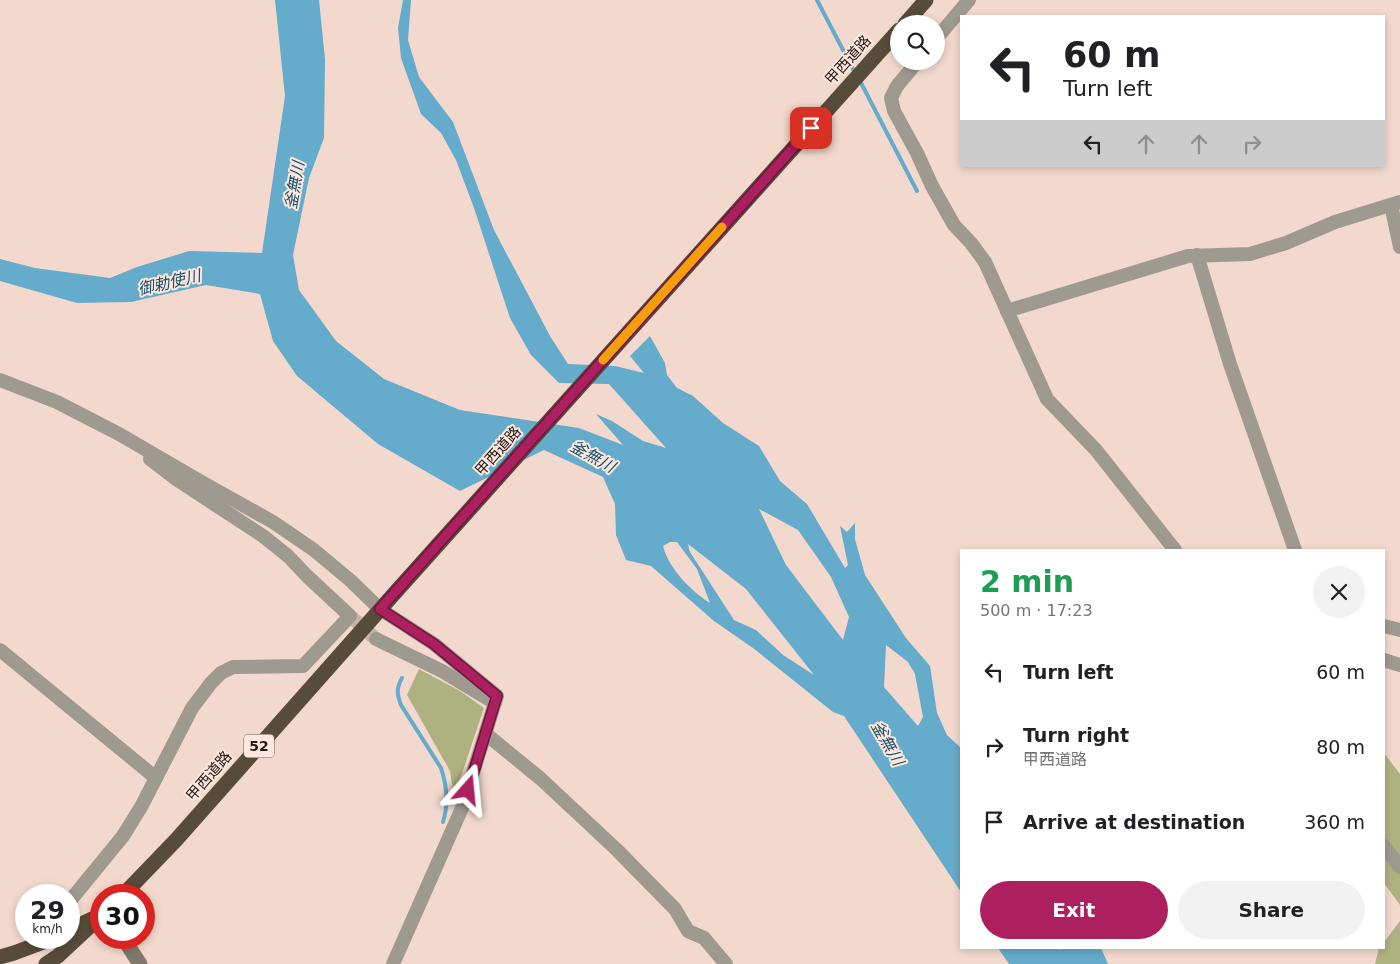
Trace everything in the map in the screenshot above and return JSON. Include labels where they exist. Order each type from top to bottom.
[{"type":"highway","points":[[913,15],[926,0]]},
{"type":"highway","name":"甲西道路","points":[[133,884],[176,840],[380,609],[890,40]]},
{"type":"highway","points":[[46,964],[58,956],[90,925]]},
{"type":"highway","points":[[0,957],[21,949]]},
{"type":"main road","points":[[130,949],[140,964]]},
{"type":"street","points":[[945,28],[969,0]]},
{"type":"street","points":[[910,70],[897,86],[891,98],[894,112],[954,225],[985,262],[1047,399],[1096,450],[1174,549]]},
{"type":"street","points":[[1006,311],[1188,256],[1250,254],[1286,243],[1335,222],[1395,204],[1400,247]]},
{"type":"street","points":[[1197,255],[1230,364],[1296,549]]},
{"type":"street","points":[[0,380],[57,402],[134,442],[273,522],[314,550],[351,581],[380,609],[434,644],[497,696],[462,808],[393,964]]},
{"type":"street","points":[[80,890],[123,836],[156,778],[192,708],[221,673],[233,667],[303,666],[350,616],[306,576],[288,556],[263,536],[176,480],[152,461],[134,442]]},
{"type":"street","points":[[1385,626],[1400,630]]},
{"type":"street","points":[[376,639],[442,671],[495,703]]},
{"type":"street","points":[[0,650],[156,778]]},
{"type":"street","points":[[1385,660],[1400,664]]},
{"type":"street","points":[[486,734],[541,779],[617,850],[675,909],[688,931],[704,938],[726,964]]},
{"type":"street","points":[[1385,847],[1400,867]]},
{"type":"green space","points":[[419,669],[460,691],[484,708],[454,797],[450,771],[407,695]]},
{"type":"green space","points":[[1385,754],[1400,774],[1400,905],[1385,884]]},
{"type":"green space","points":[[1400,921],[1400,964],[1375,964],[1379,949],[1385,949],[1385,941]]},
{"type":"water","points":[[275,0],[319,0],[325,59],[324,138],[309,178],[293,255],[299,290],[336,341],[384,379],[460,410],[579,428],[623,445],[596,414],[612,421],[643,441],[666,448],[609,384],[559,383],[531,355],[510,318],[474,208],[456,160],[441,133],[421,114],[401,58],[398,28],[403,0],[411,0],[408,40],[419,77],[453,122],[494,230],[550,336],[568,364],[615,366],[644,373],[630,356],[650,336],[665,363],[667,375],[677,388],[693,396],[723,423],[759,446],[780,481],[807,504],[845,568],[848,565],[840,526],[847,532],[855,523],[855,539],[865,575],[906,638],[930,666],[937,713],[947,735],[960,747],[960,890],[844,716],[833,712],[753,648],[714,621],[651,566],[626,560],[616,535],[615,504],[603,477],[544,450],[460,491],[378,444],[297,376],[273,341],[260,294],[206,285],[131,302],[77,303],[0,281],[0,259],[35,268],[110,278],[137,267],[189,251],[262,253],[285,96]],"holes":[[[759,509],[798,530],[831,577],[849,617],[843,640],[786,565]],[[670,542],[677,542],[697,569],[710,603],[695,592],[675,571],[663,546]],[[688,544],[746,589],[814,675],[783,655],[756,630],[734,620],[690,552]],[[886,645],[908,662],[915,674],[923,717],[918,726],[884,687]]]},
{"type":"water","points":[[999,949],[1101,949],[1108,964],[1009,964]]},
{"type":"waterway","points":[[817,0],[855,73]]},
{"type":"waterway","points":[[859,79],[917,191]]},
{"type":"waterway","points":[[402,678],[398,692],[401,705],[441,768],[443,775],[447,801],[443,822]]},
{"type":"tunnel","points":[[350,616],[376,639]]},
{"type":"slow traffic","points":[[603,360],[722,227]]},
{"type":"route","points":[[468,790],[497,696],[434,644],[380,609],[811,128]]},
{"type":"water label","name":"釜無川","points":[[294,185]]},
{"type":"water label","name":"御勅使川","points":[[169,282]]},
{"type":"water label","name":"釜無川","points":[[593,456]]},
{"type":"water label","name":"釜無川","points":[[888,743]]}]
